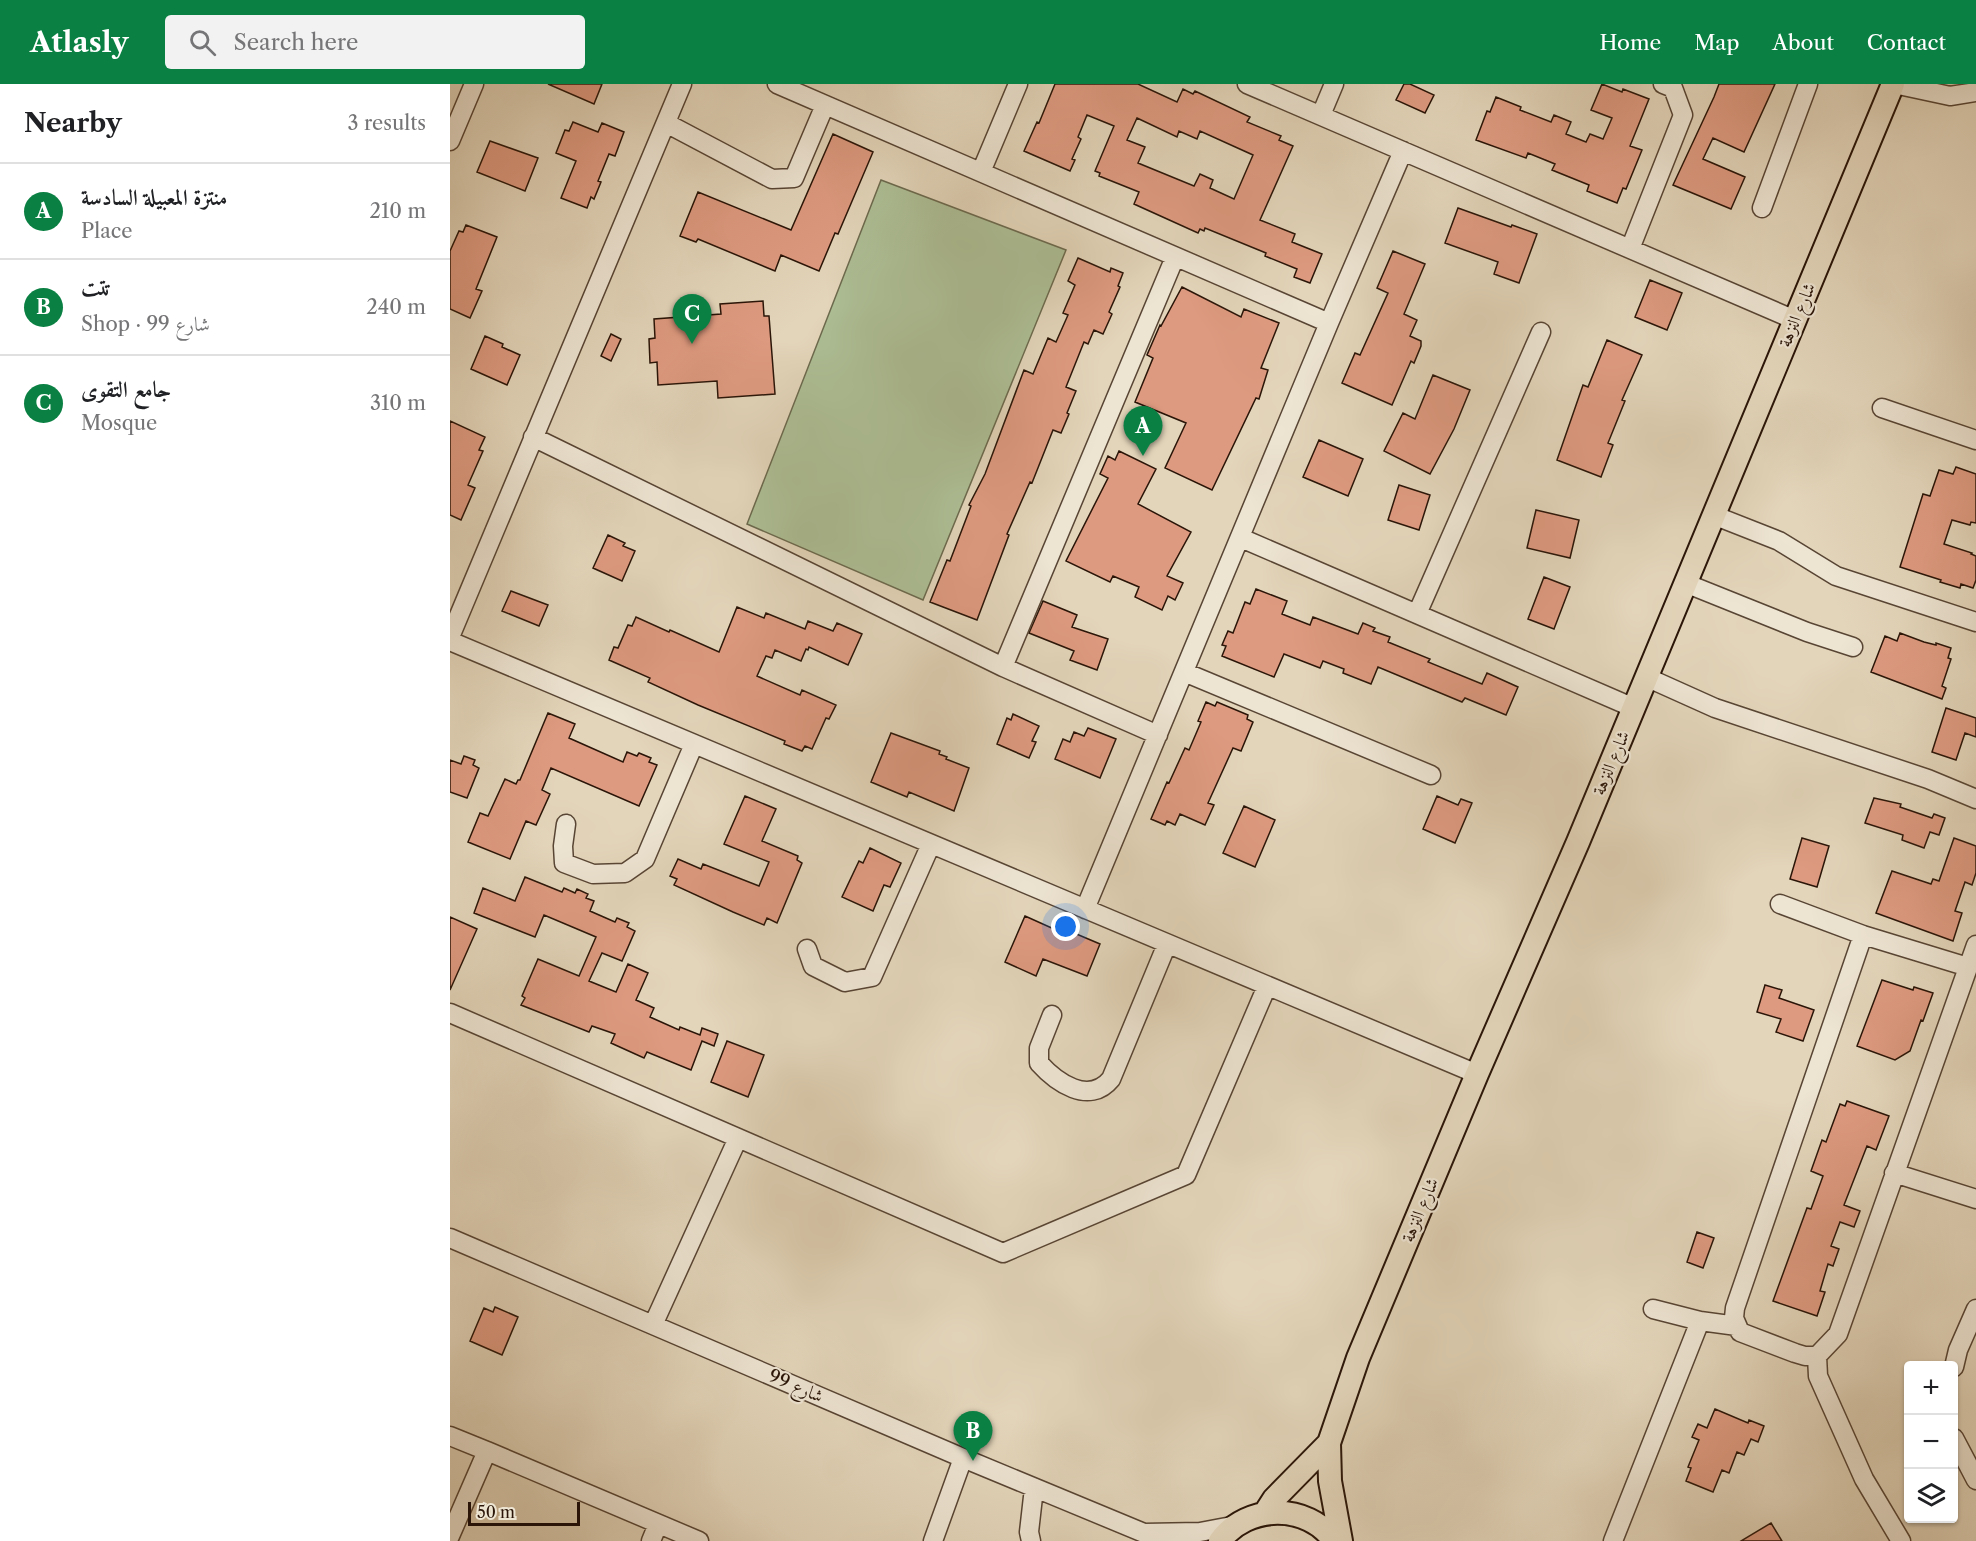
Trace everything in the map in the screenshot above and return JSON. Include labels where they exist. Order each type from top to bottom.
[{"type":"main road","name":"شارع النزهة","points":[[1341,1541],[1330,1481],[1329,1443],[1358,1358],[1477,1074],[1578,842],[1894,84]]},
{"type":"main road","name":"شارع النزهة","points":[[1265,1513],[1275,1499],[1329,1443]]},
{"type":"main road","points":[[1220,1541],[1237,1525],[1250,1517],[1265,1513],[1289,1513],[1311,1520],[1330,1534],[1334,1541]]},
{"type":"street","points":[[450,141],[474,84]]},
{"type":"street","points":[[682,84],[450,639],[693,744],[1477,1074]]},
{"type":"street","points":[[777,84],[1329,323]]},
{"type":"street","points":[[981,172],[1018,84]]},
{"type":"street","points":[[1247,84],[1795,320]]},
{"type":"street","points":[[1320,116],[1334,84]]},
{"type":"street","points":[[1630,249],[1683,115],[1673,88],[1664,84]]},
{"type":"street","points":[[1762,208],[1808,84]]},
{"type":"street","points":[[1894,84],[1950,96],[1976,92]]},
{"type":"street","points":[[666,123],[772,179],[789,179],[794,178],[825,105]]},
{"type":"street","points":[[1085,909],[1403,151]]},
{"type":"street","points":[[1003,667],[1175,257]]},
{"type":"street","points":[[1417,614],[1542,332]]},
{"type":"street","points":[[1882,408],[1976,440]]},
{"type":"street","points":[[533,436],[1003,667],[1158,735]]},
{"type":"street","points":[[1713,515],[1779,541],[1836,576],[1976,622]]},
{"type":"street","points":[[1241,538],[1634,708]]},
{"type":"street","points":[[1685,583],[1807,632],[1853,647]]},
{"type":"street","points":[[1185,672],[1431,775]]},
{"type":"street","points":[[1646,677],[1715,708],[1928,779],[1976,799]]},
{"type":"street","points":[[566,824],[563,846],[564,863],[593,874],[625,873],[645,859],[693,744]]},
{"type":"street","points":[[807,949],[813,966],[845,982],[872,977],[932,844]]},
{"type":"street","points":[[1780,904],[1863,935],[1968,967]]},
{"type":"street","points":[[1863,935],[1735,1308],[1734,1318],[1740,1332],[1805,1356],[1817,1356],[1838,1334],[1976,945]]},
{"type":"street","points":[[1052,1015],[1039,1048],[1039,1063],[1049,1074],[1067,1087],[1087,1091],[1108,1084],[1167,944]]},
{"type":"street","points":[[450,1013],[1003,1253],[1186,1175],[1267,986]]},
{"type":"street","points":[[653,1325],[738,1138]]},
{"type":"street","points":[[1894,1173],[1976,1199]]},
{"type":"street","name":"شارع 99","points":[[450,1238],[1149,1537],[1200,1532],[1237,1525]]},
{"type":"street","points":[[1653,1309],[1700,1321],[1737,1326]]},
{"type":"street","points":[[1955,1361],[1976,1309]]},
{"type":"street","points":[[1613,1541],[1700,1321]]},
{"type":"street","points":[[1817,1356],[1818,1376],[1864,1479],[1901,1541]]},
{"type":"street","points":[[450,1436],[699,1541]]},
{"type":"street","points":[[1958,1447],[1976,1480]]},
{"type":"street","points":[[450,1536],[487,1451]]},
{"type":"street","points":[[933,1541],[963,1458]]},
{"type":"street","points":[[1031,1541],[1029,1532],[1034,1488]]},
{"type":"street","points":[[651,1541],[658,1524]]},
{"type":"green space","points":[[881,180],[1066,250],[923,600],[747,524]]},
{"type":"building","points":[[548,84],[602,84],[594,104]]},
{"type":"building","points":[[1055,84],[1138,84],[1177,102],[1183,89],[1193,94],[1195,91],[1250,117],[1247,122],[1281,136],[1279,140],[1293,146],[1260,220],[1295,234],[1292,242],[1322,254],[1310,283],[1294,277],[1297,269],[1265,256],[1266,253],[1205,228],[1204,231],[1200,229],[1198,233],[1134,204],[1139,192],[1099,176],[1100,173],[1095,171],[1114,126],[1087,115],[1078,137],[1081,139],[1072,159],[1075,160],[1070,171],[1024,151],[1037,122],[1039,123]],"holes":[[[1137,118],[1177,137],[1179,131],[1197,139],[1200,131],[1253,155],[1234,199],[1210,188],[1213,180],[1200,174],[1194,186],[1138,163],[1145,147],[1127,140]]]},
{"type":"building","points":[[1404,84],[1410,84],[1434,95],[1425,113],[1396,100]]},
{"type":"building","points":[[1602,84],[1649,99],[1630,146],[1642,150],[1626,189],[1623,188],[1617,203],[1587,191],[1589,185],[1552,170],[1555,164],[1528,153],[1526,158],[1476,140],[1487,111],[1490,112],[1496,97],[1521,107],[1520,110],[1551,122],[1554,115],[1571,122],[1566,134],[1586,142],[1590,134],[1603,139],[1612,118],[1591,110]]},
{"type":"building","points":[[1719,84],[1775,84],[1744,152],[1713,138],[1703,159],[1745,177],[1731,209],[1673,185]]},
{"type":"building","points":[[573,122],[598,132],[602,123],[624,132],[615,156],[609,154],[598,181],[601,182],[594,199],[591,197],[587,208],[561,198],[576,161],[556,153],[565,130],[569,131]]},
{"type":"building","points":[[833,134],[873,152],[838,234],[835,233],[819,271],[781,255],[775,271],[698,239],[696,242],[680,236],[698,192],[791,230]]},
{"type":"building","points":[[490,141],[538,158],[525,191],[477,172]]},
{"type":"building","points":[[1458,208],[1537,234],[1519,283],[1494,274],[1498,262],[1445,243]]},
{"type":"building","points":[[466,225],[497,237],[476,289],[482,291],[470,318],[450,309],[450,251],[459,231],[463,232]]},
{"type":"building","points":[[1393,251],[1425,264],[1404,314],[1417,320],[1410,336],[1421,341],[1421,346],[1414,363],[1411,361],[1392,405],[1342,383],[1355,353],[1360,355],[1388,293],[1377,288]]},
{"type":"building","points":[[1078,258],[1110,272],[1111,268],[1123,273],[1118,286],[1120,287],[1109,312],[1112,314],[1103,334],[1094,330],[1088,344],[1084,342],[1066,387],[1076,391],[1067,413],[1069,414],[1061,433],[1053,430],[1032,483],[1030,482],[1007,534],[1009,535],[977,620],[930,602],[947,560],[950,561],[971,506],[969,505],[985,474],[1024,370],[1033,374],[1048,338],[1056,342],[1068,315],[1063,313],[1075,285],[1068,281]]},
{"type":"building","points":[[1650,280],[1682,293],[1667,330],[1635,317]]},
{"type":"building","points":[[1182,287],[1241,317],[1244,309],[1279,323],[1261,368],[1268,370],[1259,399],[1256,398],[1212,490],[1165,468],[1186,423],[1135,402],[1153,358],[1147,355],[1160,325]]},
{"type":"building","points":[[763,301],[764,316],[769,316],[775,394],[718,398],[717,381],[658,385],[657,362],[650,363],[649,339],[655,338],[654,319],[721,314],[720,304]]},
{"type":"building","points":[[611,334],[621,339],[611,361],[601,356]]},
{"type":"building","points":[[485,336],[520,355],[507,385],[471,369]]},
{"type":"building","points":[[1607,340],[1642,355],[1622,400],[1625,401],[1608,443],[1613,445],[1601,477],[1557,460],[1583,385],[1588,387]]},
{"type":"building","points":[[1433,375],[1470,390],[1454,429],[1430,474],[1384,451],[1403,413],[1415,419]]},
{"type":"building","points":[[450,421],[485,437],[479,450],[483,451],[468,485],[475,488],[461,520],[450,515]]},
{"type":"building","points":[[1319,440],[1363,459],[1348,496],[1303,477]]},
{"type":"building","points":[[1119,451],[1156,469],[1138,504],[1191,532],[1167,576],[1183,583],[1175,600],[1168,596],[1162,610],[1135,597],[1139,587],[1113,576],[1110,582],[1066,561],[1108,478],[1100,474],[1108,456],[1115,460]]},
{"type":"building","points":[[1956,467],[1976,474],[1976,523],[1971,522],[1970,525],[1952,520],[1944,544],[1976,556],[1976,580],[1973,588],[1961,584],[1960,588],[1900,567],[1923,494],[1930,496],[1939,470],[1953,474]]},
{"type":"building","points":[[1399,485],[1430,495],[1419,530],[1388,520]]},
{"type":"building","points":[[1536,510],[1579,520],[1570,558],[1527,548]]},
{"type":"building","points":[[608,535],[625,543],[623,546],[635,551],[622,581],[593,568]]},
{"type":"building","points":[[1544,577],[1570,587],[1554,629],[1528,619]]},
{"type":"building","points":[[1256,589],[1287,601],[1282,614],[1310,625],[1313,617],[1358,634],[1363,623],[1375,628],[1373,631],[1390,637],[1388,642],[1430,659],[1428,662],[1482,684],[1487,673],[1518,687],[1506,715],[1465,698],[1462,702],[1378,667],[1371,684],[1343,673],[1344,669],[1323,661],[1320,668],[1284,654],[1274,677],[1222,656],[1226,646],[1222,645],[1228,631],[1233,633],[1245,602],[1250,604]]},
{"type":"building","points":[[511,591],[548,605],[539,626],[502,611]]},
{"type":"building","points":[[1043,601],[1077,615],[1072,627],[1108,639],[1097,670],[1070,660],[1074,651],[1029,633]]},
{"type":"building","points":[[737,607],[764,618],[766,613],[805,629],[808,621],[833,631],[837,623],[862,634],[848,665],[809,647],[801,661],[775,650],[772,658],[766,656],[757,676],[800,695],[802,690],[836,705],[829,719],[826,718],[812,749],[805,746],[802,751],[784,744],[785,741],[648,682],[650,678],[609,660],[614,647],[618,648],[628,625],[632,626],[636,617],[719,652]]},
{"type":"building","points":[[1900,633],[1924,642],[1951,648],[1948,658],[1951,659],[1942,686],[1946,688],[1942,699],[1871,672],[1885,636],[1897,641]]},
{"type":"building","points":[[1206,702],[1215,706],[1217,702],[1248,715],[1247,719],[1253,722],[1241,751],[1233,748],[1208,803],[1214,805],[1205,825],[1180,814],[1175,825],[1167,821],[1165,825],[1151,819],[1185,748],[1189,750],[1201,722],[1198,721]]},
{"type":"building","points":[[1946,708],[1976,718],[1976,737],[1965,733],[1956,760],[1932,752]]},
{"type":"building","points":[[548,713],[575,724],[569,738],[623,762],[627,752],[637,756],[639,753],[651,758],[649,762],[657,765],[639,806],[551,768],[542,790],[550,794],[536,825],[526,821],[510,859],[468,842],[480,813],[488,816],[505,779],[516,784],[520,780]]},
{"type":"building","points":[[1013,714],[1039,726],[1032,741],[1036,742],[1029,758],[997,744],[1007,718],[1011,720]]},
{"type":"building","points":[[1088,728],[1116,739],[1100,778],[1055,759],[1063,739],[1070,742],[1074,732],[1084,736]]},
{"type":"building","points":[[891,733],[940,751],[939,754],[947,757],[946,759],[969,768],[954,811],[909,792],[907,797],[871,782]]},
{"type":"building","points":[[464,756],[475,760],[473,765],[479,768],[467,798],[450,792],[450,760],[461,764]]},
{"type":"building","points":[[745,796],[776,809],[762,841],[798,856],[797,860],[802,863],[777,923],[767,918],[764,925],[733,912],[674,885],[677,879],[670,876],[678,859],[701,869],[703,864],[759,886],[769,862],[724,844]]},
{"type":"building","points":[[1437,796],[1458,805],[1461,799],[1472,803],[1455,843],[1423,829]]},
{"type":"building","points":[[1874,798],[1901,804],[1900,807],[1932,818],[1934,814],[1945,818],[1939,835],[1930,832],[1924,848],[1902,840],[1903,835],[1865,823]]},
{"type":"building","points":[[1244,806],[1275,820],[1255,867],[1223,853]]},
{"type":"building","points":[[1802,838],[1829,846],[1817,887],[1790,879]]},
{"type":"building","points":[[1954,838],[1976,846],[1976,873],[1972,885],[1965,882],[1955,911],[1962,913],[1953,941],[1876,913],[1892,871],[1931,884],[1933,879],[1939,881]]},
{"type":"building","points":[[870,848],[901,863],[890,887],[884,885],[873,911],[842,897],[859,861],[863,863]]},
{"type":"building","points":[[525,877],[562,892],[564,888],[575,893],[577,889],[588,894],[586,898],[594,901],[590,911],[615,922],[617,918],[629,923],[627,927],[635,931],[622,961],[602,953],[589,981],[616,992],[628,964],[648,973],[636,1000],[654,1008],[650,1017],[679,1030],[680,1027],[700,1035],[702,1028],[718,1034],[714,1046],[702,1041],[691,1070],[647,1052],[644,1058],[611,1043],[615,1034],[592,1026],[589,1032],[521,1005],[525,998],[522,996],[538,959],[579,976],[596,937],[544,915],[535,937],[474,913],[483,888],[515,901]]},
{"type":"building","points":[[1025,916],[1065,934],[1067,930],[1100,944],[1087,976],[1043,959],[1036,976],[1005,962]]},
{"type":"building","points":[[450,917],[477,929],[450,990]]},
{"type":"building","points":[[1882,980],[1913,990],[1914,987],[1933,993],[1910,1051],[1895,1060],[1857,1046]]},
{"type":"building","points":[[1765,985],[1782,990],[1779,998],[1814,1010],[1803,1041],[1776,1032],[1781,1019],[1757,1012]]},
{"type":"building","points":[[727,1041],[764,1055],[748,1097],[711,1082]]},
{"type":"building","points":[[1847,1101],[1889,1116],[1876,1150],[1867,1146],[1844,1205],[1860,1211],[1854,1227],[1840,1222],[1831,1246],[1839,1249],[1833,1266],[1828,1264],[1820,1291],[1825,1292],[1817,1316],[1773,1301],[1807,1208],[1811,1209],[1823,1176],[1811,1171],[1822,1140],[1826,1142],[1840,1104],[1845,1106]]},
{"type":"building","points":[[1697,1232],[1714,1238],[1703,1268],[1687,1262]]},
{"type":"building","points":[[495,1307],[518,1317],[502,1355],[470,1341],[484,1308],[493,1312]]},
{"type":"building","points":[[1715,1409],[1748,1423],[1749,1420],[1764,1426],[1758,1442],[1751,1439],[1744,1455],[1737,1452],[1729,1473],[1722,1470],[1713,1492],[1686,1481],[1691,1468],[1688,1467],[1699,1440],[1692,1437],[1698,1424],[1707,1428]]},
{"type":"building","points":[[1771,1523],[1782,1541],[1741,1541]]},
{"type":"place","name":"جامع التقوى","points":[[692,344]]},
{"type":"place","name":"منتزة المعبيلة السادسة","points":[[1143,456]]},
{"type":"place","name":"تتت","points":[[973,1461]]}]
